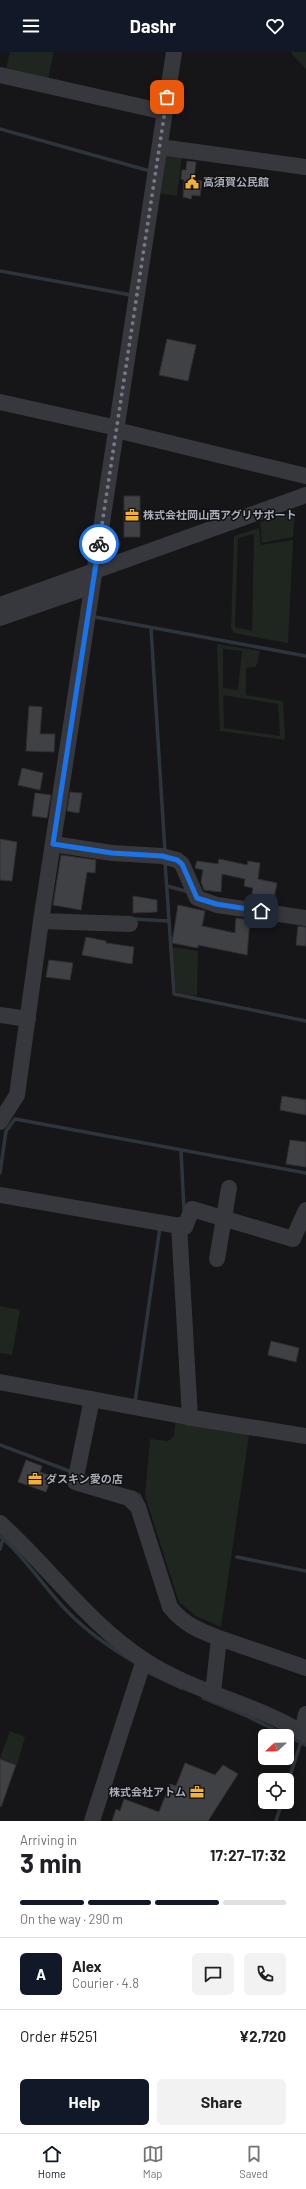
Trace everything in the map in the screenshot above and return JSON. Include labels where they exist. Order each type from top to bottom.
[{"type":"street","points":[[0,1122],[18,1095],[23,1018],[41,921],[95,570],[113,428],[160,147],[161,112],[174,52]]},
{"type":"street","points":[[0,75],[161,112]]},
{"type":"street","points":[[160,147],[306,167]]},
{"type":"street","points":[[0,402],[113,428],[306,476]]},
{"type":"street","points":[[0,605],[306,495]]},
{"type":"street","points":[[0,618],[92,586]]},
{"type":"street","points":[[53,844],[112,853],[164,856],[177,860],[182,864],[195,894],[216,904],[306,918]]},
{"type":"street","points":[[41,921],[130,924]]},
{"type":"street","points":[[0,1015],[23,1018]]},
{"type":"street","points":[[217,1258],[229,1188]]},
{"type":"street","points":[[0,1195],[185,1227],[192,1209],[293,1239],[305,1216]]},
{"type":"street","points":[[179,1226],[190,1418]]},
{"type":"street","points":[[0,1382],[190,1418],[306,1436]]},
{"type":"street","points":[[92,1399],[75,1482],[129,1498],[134,1502],[138,1508],[170,1607],[180,1618],[195,1629],[306,1668]]},
{"type":"street","points":[[0,1523],[81,1608],[142,1665],[178,1678],[304,1734],[306,1714]]},
{"type":"street","points":[[213,1693],[220,1638]]},
{"type":"street","points":[[92,1821],[142,1665]]},
{"type":"shaded area","points":[[10,52],[54,52],[48,79],[6,68]]},
{"type":"shaded area","points":[[291,52],[306,52],[306,69],[292,54]]},
{"type":"shaded area","points":[[164,154],[182,157],[177,196],[158,193]]},
{"type":"shaded area","points":[[295,511],[293,537],[262,543],[260,522]]},
{"type":"shaded area","points":[[259,528],[261,545],[293,540],[288,643],[234,633],[231,628],[234,536]],"holes":[[[254,534],[252,631],[235,627],[238,538]]]},
{"type":"shaded area","points":[[217,644],[260,651],[256,667],[246,668],[246,695],[283,701],[285,740],[220,731]],"holes":[[[223,649],[242,651],[238,690],[223,688]],[[223,695],[278,704],[280,736],[224,728]]]},
{"type":"shaded area","points":[[172,947],[198,951],[197,996],[178,993],[174,989]]},
{"type":"shaded area","points":[[0,1306],[20,1310],[12,1355],[0,1353]]},
{"type":"shaded area","points":[[176,1418],[249,1435],[221,1627],[196,1616],[180,1603],[145,1496],[150,1439],[168,1441],[174,1436]]},
{"type":"shaded area","points":[[10,1731],[25,1737],[17,1765],[0,1758]]},
{"type":"building","points":[[187,161],[196,162],[194,180],[202,181],[200,196],[192,195],[191,199],[183,197],[184,180],[181,179],[182,170],[186,170]]},
{"type":"building","points":[[167,339],[196,345],[188,381],[159,375]]},
{"type":"building","points":[[124,496],[140,496],[140,537],[124,537]]},
{"type":"building","points":[[29,706],[42,707],[40,734],[55,734],[54,752],[26,751]]},
{"type":"building","points":[[22,768],[43,773],[40,790],[18,785]]},
{"type":"building","points":[[70,792],[82,793],[79,813],[67,811]]},
{"type":"building","points":[[35,793],[51,795],[47,818],[32,816]]},
{"type":"building","points":[[0,839],[17,842],[12,881],[0,880]]},
{"type":"building","points":[[61,855],[96,860],[95,873],[87,872],[81,910],[53,905]]},
{"type":"building","points":[[219,859],[247,865],[248,861],[260,863],[258,879],[277,883],[273,903],[251,898],[253,888],[244,886],[245,879],[222,874],[221,892],[204,890],[201,882],[203,870],[195,868],[197,861],[218,864]]},
{"type":"building","points":[[133,896],[157,900],[157,912],[133,913]]},
{"type":"building","points":[[178,905],[205,911],[202,926],[235,933],[236,918],[250,920],[247,955],[198,945],[198,948],[172,943]]},
{"type":"building","points":[[298,926],[306,927],[306,946],[296,945]]},
{"type":"building","points":[[86,937],[106,941],[106,943],[134,947],[132,964],[82,955]]},
{"type":"building","points":[[49,960],[73,963],[70,980],[46,977]]},
{"type":"building","points":[[282,1096],[306,1100],[306,1115],[280,1110]]},
{"type":"building","points":[[290,1140],[306,1142],[306,1167],[286,1164]]},
{"type":"building","points":[[271,1341],[299,1348],[296,1362],[268,1355]]},
{"type":"building","name":"ダスキン愛の店","points":[[26,1460],[42,1466],[40,1472],[52,1476],[46,1492],[18,1482]]},
{"type":"building","points":[[0,1759],[16,1765],[1,1807],[0,1806]]},
{"type":"building","name":"株式会社アトム","points":[[185,1763],[215,1775],[223,1765],[238,1774],[208,1821],[112,1821],[116,1809],[120,1811],[124,1799],[159,1812],[170,1784],[176,1786]]},
{"type":"waterway","points":[[0,129],[150,171]]},
{"type":"waterway","points":[[0,271],[131,295]]},
{"type":"waterway","points":[[95,617],[306,656]]},
{"type":"waterway","points":[[151,628],[165,852]]},
{"type":"waterway","points":[[165,862],[174,994],[306,1021]]},
{"type":"waterway","points":[[167,886],[189,892]]},
{"type":"waterway","points":[[133,919],[168,921]]},
{"type":"waterway","points":[[0,1173],[6,1131],[15,1119],[306,1173]]},
{"type":"waterway","points":[[181,1150],[184,1211]]},
{"type":"waterway","points":[[135,1402],[160,1227]]},
{"type":"waterway","points":[[0,1445],[72,1472]]},
{"type":"waterway","points":[[80,1475],[93,1479]]},
{"type":"waterway","points":[[133,1492],[139,1495],[144,1505]]},
{"type":"waterway","points":[[0,1536],[18,1553],[57,1600],[81,1625],[99,1639],[136,1663]]},
{"type":"waterway","points":[[0,1549],[3,1539]]},
{"type":"waterway","points":[[237,1557],[306,1571]]},
{"type":"waterway","points":[[145,1671],[181,1688]]},
{"type":"waterway","points":[[203,1698],[249,1717],[306,1745]]},
{"type":"waterway","points":[[291,1773],[301,1742]]},
{"type":"waterway","points":[[276,1821],[280,1809]]},
{"type":"way so far","points":[[99,544],[167,97]]},
{"type":"place","name":"高須賀公民館","points":[[192,182]]},
{"type":"place","name":"株式会社岡山西アグリサポート","points":[[132,515]]},
{"type":"place","name":"ダスキン愛の店","points":[[35,1479]]},
{"type":"place","name":"株式会社アトム","points":[[197,1792]]},
{"type":"route","points":[[99,544],[53,844],[112,853],[170,857],[182,864],[197,898],[216,904],[261,911]]}]
